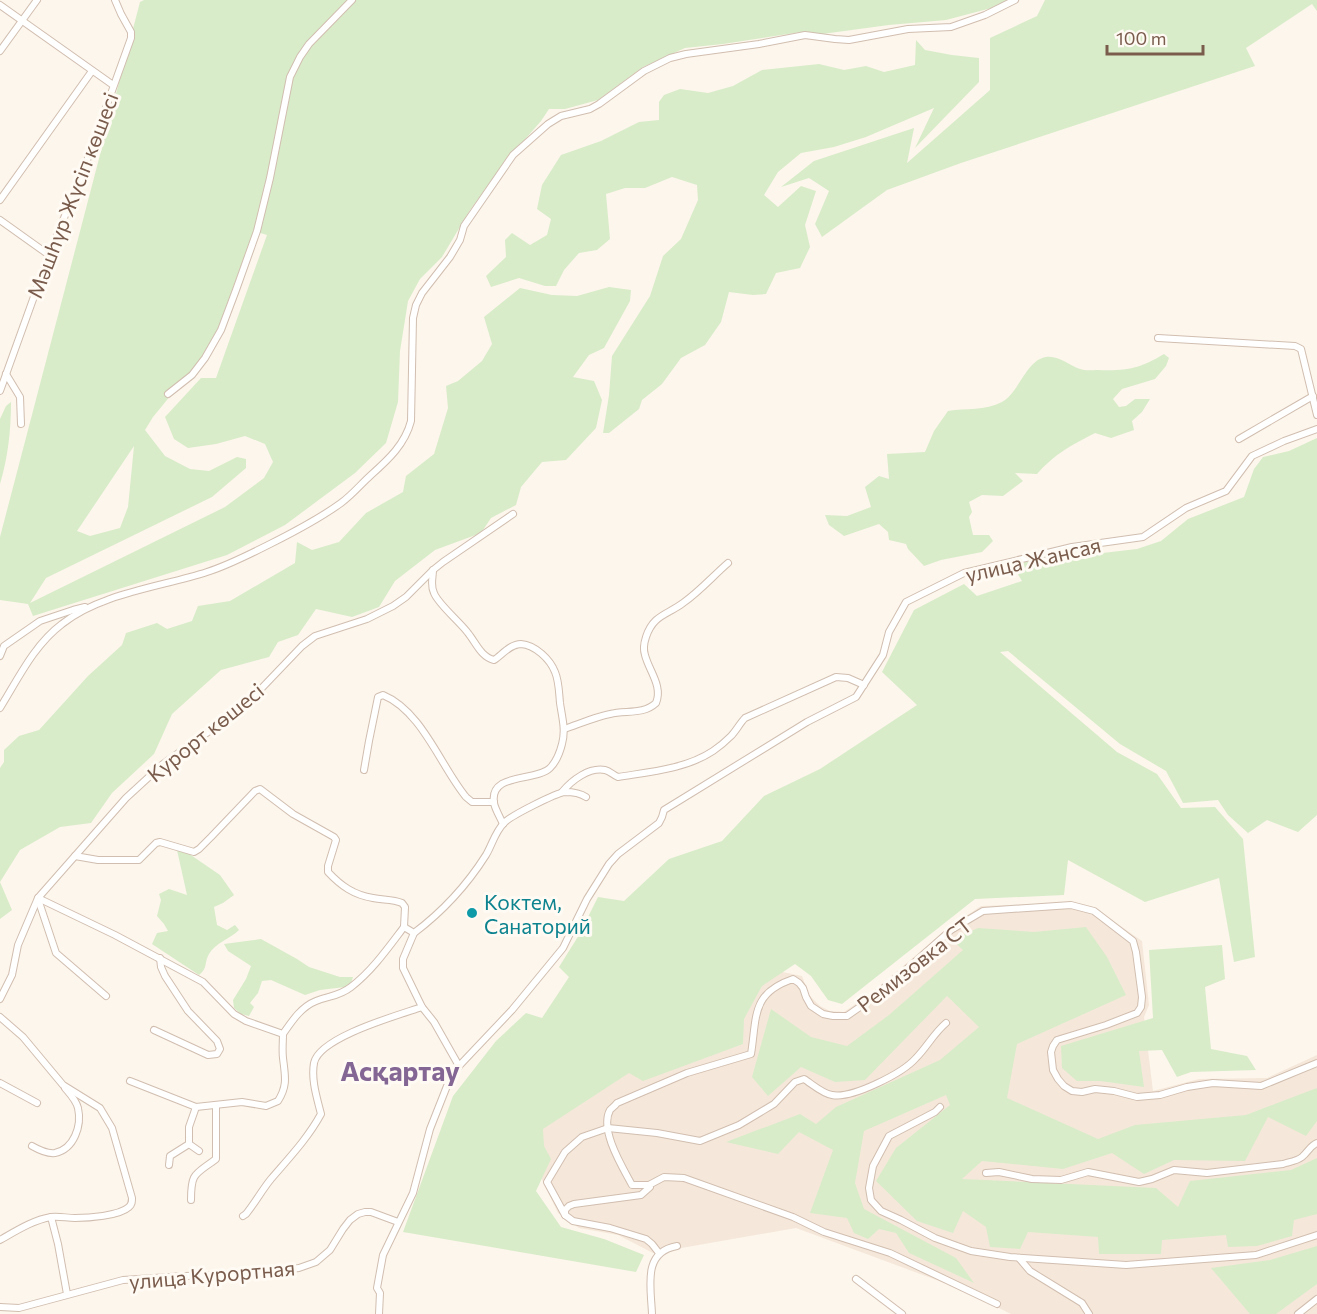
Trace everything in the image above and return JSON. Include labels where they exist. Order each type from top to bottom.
[{"type":"street","points":[[0,51],[37,0]]},
{"type":"street","name":"Мәшhүр Жүсіп көшесі","points":[[0,391],[131,32],[115,0]]},
{"type":"street","points":[[168,394],[192,375],[221,330],[257,231],[290,77],[309,44],[352,0]]},
{"type":"street","points":[[0,656],[4,646],[40,621],[154,586],[209,572],[243,558],[308,524],[342,502],[384,464],[400,446],[411,421],[413,318],[416,305],[460,240],[464,226],[513,155],[548,124],[561,116],[590,109],[644,72],[670,58],[805,35],[849,40],[908,29],[951,27],[985,15],[1015,0]]},
{"type":"street","points":[[0,5],[113,86]]},
{"type":"street","points":[[0,200],[92,71]]},
{"type":"street","points":[[0,220],[49,255]]},
{"type":"street","points":[[1158,338],[1295,346],[1301,350],[1317,415]]},
{"type":"street","points":[[6,374],[20,397],[21,423]]},
{"type":"street","points":[[1239,439],[1313,396]]},
{"type":"street","name":"улица Жансая","points":[[379,1314],[380,1293],[377,1287],[383,1255],[413,1193],[430,1129],[447,1086],[459,1066],[512,1010],[563,948],[587,899],[618,854],[659,823],[665,810],[807,722],[856,697],[883,655],[889,632],[906,602],[964,573],[1072,547],[1143,537],[1186,508],[1226,491],[1252,456],[1317,429]]},
{"type":"street","name":"Курорт көшесі","points":[[0,999],[12,975],[18,945],[38,898],[126,798],[163,764],[232,714],[258,692],[302,646],[315,636],[387,609],[406,597],[433,570],[513,514]]},
{"type":"street","points":[[564,729],[609,714],[648,709],[656,704],[658,690],[644,652],[651,625],[660,616],[684,603],[728,563]]},
{"type":"street","points":[[433,570],[431,587],[435,597],[468,633],[483,655],[494,660],[512,646],[520,644],[537,650],[546,658],[557,679],[564,729],[560,752],[549,769],[538,775],[501,784],[497,788],[494,802],[503,824]]},
{"type":"street","points":[[0,708],[41,643],[63,623],[91,606]]},
{"type":"street","points":[[459,1066],[434,1022],[422,1007],[402,968],[403,959],[414,933],[461,890],[503,824],[512,815],[562,792],[574,779],[589,772],[609,771],[618,777],[691,761],[712,752],[732,735],[745,718],[836,677],[848,678],[864,685]]},
{"type":"street","points":[[364,770],[378,697],[383,695],[400,706],[415,721],[430,740],[466,798],[472,802],[494,802]]},
{"type":"street","points":[[75,856],[98,860],[139,860],[156,843],[160,842],[194,852],[255,790],[260,789],[293,814],[334,837],[336,840],[328,872],[340,885],[356,894],[389,899],[405,906],[404,927],[374,966],[356,984],[340,995],[316,1001],[300,1011],[283,1034],[282,1056],[286,1076],[285,1087],[278,1101],[266,1106],[242,1102],[196,1107],[130,1081]]},
{"type":"street","points":[[562,792],[581,793],[586,797]]},
{"type":"street","points":[[38,898],[160,958],[203,982],[234,1014],[246,1021],[283,1034]]},
{"type":"street","points":[[38,898],[56,953],[106,996]]},
{"type":"street","name":"Ремизовка СТ","points":[[608,1128],[609,1112],[617,1103],[687,1072],[751,1054],[758,1006],[770,990],[779,983],[793,979],[803,988],[811,1006],[823,1014],[847,1016],[867,1002],[951,930],[983,910],[1071,905],[1094,911],[1133,941],[1142,997],[1141,1007],[1137,1013],[1057,1040],[1053,1046],[1051,1052],[1053,1070],[1058,1080],[1072,1091],[1082,1092],[1095,1089],[1137,1097],[1160,1095],[1187,1087],[1213,1083],[1261,1086],[1317,1063]]},
{"type":"street","points":[[404,927],[414,933]]},
{"type":"street","points":[[154,1030],[208,1055],[217,1054],[220,1049],[217,1041],[188,1011],[161,967],[160,958]]},
{"type":"street","points":[[243,1216],[295,1151],[321,1114],[314,1084],[316,1058],[336,1040],[351,1032],[422,1007]]},
{"type":"street","points":[[0,1017],[23,1037],[78,1107],[78,1121],[73,1142],[56,1153],[46,1153],[32,1146]]},
{"type":"street","points":[[659,1253],[646,1239],[610,1228],[573,1221],[565,1215],[547,1182],[565,1152],[582,1137],[608,1128],[657,1133],[700,1141],[739,1125],[774,1104],[795,1082],[804,1079],[829,1095],[842,1096],[878,1083],[914,1061],[938,1029],[946,1023]]},
{"type":"street","points":[[0,1083],[37,1102]]},
{"type":"street","points":[[0,1240],[30,1223],[51,1217],[76,1218],[106,1215],[132,1204],[112,1128],[100,1108],[63,1085]]},
{"type":"street","points":[[191,1200],[194,1175],[216,1159],[216,1105]]},
{"type":"street","points":[[189,1144],[189,1127],[196,1107]]},
{"type":"street","points":[[939,1107],[935,1112],[889,1136],[873,1166],[869,1188],[871,1200],[881,1211],[935,1239],[971,1251],[1019,1258],[1126,1265],[1256,1255],[1317,1235]]},
{"type":"street","points":[[608,1128],[614,1153],[632,1185],[649,1185],[664,1177],[684,1178],[793,1217],[824,1233],[890,1254],[997,1304]]},
{"type":"street","points":[[986,1173],[1061,1180],[1088,1172],[1138,1182],[1174,1170],[1207,1173],[1283,1164],[1302,1157],[1317,1143]]},
{"type":"street","points":[[189,1144],[199,1151]]},
{"type":"street","points":[[169,1165],[170,1156],[189,1144]]},
{"type":"street","points":[[565,1215],[569,1206],[574,1204],[642,1195],[650,1187],[649,1185]]},
{"type":"street","name":"улица Курортная","points":[[67,1294],[123,1280],[248,1274],[299,1268],[316,1262],[330,1250],[350,1220],[358,1214],[371,1212],[398,1222]]},
{"type":"street","points":[[0,1307],[19,1308],[67,1294],[51,1217]]},
{"type":"street","points":[[652,1314],[651,1272],[656,1256],[667,1248],[677,1246]]},
{"type":"street","points":[[1019,1258],[1030,1271],[1082,1303],[1089,1314]]},
{"type":"street","points":[[856,1279],[902,1314]]},
{"type":"street","points":[[1298,1314],[1317,1299]]},
{"type":"shaded area","points":[[1071,903],[1096,909],[1142,941],[1149,1005],[1144,1017],[1153,1091],[1199,1079],[1267,1078],[1317,1055],[1317,1314],[1011,1314],[958,1288],[796,1228],[653,1253],[618,1235],[579,1228],[558,1213],[521,1136],[773,970],[802,976],[809,995],[820,1006],[830,1011],[844,1012],[870,994],[947,929],[981,906]]},
{"type":"green space","points":[[144,0],[1008,0],[999,6],[946,20],[822,34],[801,32],[685,48],[643,67],[598,100],[565,109],[549,109],[502,166],[470,210],[442,257],[420,279],[408,301],[400,351],[398,402],[386,443],[355,473],[285,525],[227,555],[33,616],[28,604],[0,600],[0,537],[140,2]],"holes":[[[254,231],[267,235],[216,378],[201,378],[165,417],[174,439],[188,448],[216,444],[245,436],[265,444],[273,462],[264,478],[225,507],[30,603],[46,578],[212,497],[246,468],[246,459],[237,457],[209,471],[190,469],[165,456],[145,430],[212,345]],[[134,446],[128,507],[120,528],[90,536],[77,531]]]},
{"type":"green space","points":[[1045,0],[1317,0],[1317,11],[1312,4],[1246,48],[1255,66],[961,163],[887,190],[822,237],[815,224],[829,191],[809,178],[781,187],[814,161],[914,128],[907,163],[990,90],[990,38],[1037,16]]},
{"type":"green space","points":[[916,40],[925,50],[979,58],[979,82],[915,148],[934,108],[866,137],[834,147],[801,153],[778,172],[764,195],[778,207],[801,186],[816,191],[805,225],[810,247],[800,268],[776,273],[766,294],[729,292],[721,322],[705,345],[681,358],[662,384],[642,400],[639,409],[609,433],[603,433],[612,356],[650,296],[663,256],[681,239],[698,200],[697,185],[672,177],[645,188],[625,188],[606,194],[610,239],[597,250],[579,253],[564,270],[556,286],[545,286],[519,278],[491,287],[486,276],[506,257],[505,240],[512,233],[530,245],[547,235],[551,219],[537,209],[542,185],[561,155],[601,141],[639,122],[659,120],[659,102],[664,95],[680,89],[708,93],[733,86],[762,70],[819,64],[844,70],[866,66],[884,72],[915,65]]},
{"type":"green space","points":[[609,287],[631,290],[630,301],[604,348],[589,355],[573,377],[594,381],[602,400],[596,428],[566,460],[542,462],[521,487],[516,505],[491,518],[481,533],[435,550],[395,581],[379,607],[352,617],[316,609],[298,635],[278,642],[269,657],[221,670],[172,714],[154,754],[112,793],[91,823],[60,827],[20,850],[0,882],[0,768],[4,762],[4,750],[19,736],[39,730],[88,676],[122,645],[126,633],[157,623],[167,629],[192,621],[198,606],[230,601],[295,563],[297,542],[312,550],[339,542],[366,513],[403,492],[406,476],[434,454],[448,408],[446,386],[458,381],[482,361],[492,344],[484,317],[520,288],[552,295],[577,296]]},
{"type":"green space","points":[[1164,354],[1169,358],[1166,366],[1155,379],[1122,389],[1113,399],[1119,407],[1126,406],[1135,399],[1150,399],[1142,412],[1132,421],[1134,430],[1111,438],[1095,433],[1064,451],[1037,474],[1015,473],[1023,481],[1003,496],[982,495],[969,502],[972,512],[969,517],[973,535],[989,535],[993,541],[982,552],[941,560],[924,566],[906,544],[889,540],[888,532],[879,524],[844,536],[829,525],[825,515],[847,516],[871,507],[865,487],[879,476],[889,479],[887,454],[925,452],[934,431],[948,411],[982,408],[1002,402],[1008,398],[1039,359],[1055,357],[1084,370],[1117,370],[1140,366]]},
{"type":"green space","points":[[11,402],[8,443],[0,484],[0,419],[6,406]]},
{"type":"green space","points":[[1317,438],[1317,815],[1298,832],[1267,820],[1248,833],[1228,815],[1218,800],[1183,803],[1166,771],[1120,744],[1008,651],[1000,652],[1117,752],[1157,774],[1181,808],[1215,807],[1243,839],[1255,957],[1234,962],[1219,878],[1145,902],[1068,860],[1064,895],[975,899],[842,1004],[828,1000],[811,976],[795,964],[762,986],[744,1019],[743,1044],[643,1081],[629,1073],[543,1129],[544,1146],[551,1159],[536,1191],[561,1227],[604,1239],[644,1255],[636,1272],[403,1232],[453,1096],[496,1041],[526,1013],[542,1018],[569,977],[559,967],[579,935],[598,897],[624,901],[669,859],[722,841],[764,796],[820,769],[917,705],[882,672],[914,610],[964,584],[977,596],[1022,581],[1014,568],[1025,562],[1137,549],[1161,541],[1188,519],[1244,497],[1254,469],[1263,457],[1289,451]]},
{"type":"green space","points":[[182,849],[220,875],[234,895],[214,907],[217,925],[227,930],[235,925],[239,930],[211,950],[204,970],[199,975],[152,944],[157,933],[168,931],[157,916],[161,900],[159,894],[169,889],[187,895],[177,850]]},
{"type":"green space","points":[[0,882],[12,910],[0,919]]},
{"type":"green space","points":[[1086,927],[1107,957],[1126,995],[1017,1044],[1007,1098],[1098,1139],[1135,1125],[1246,1115],[1317,1088],[1317,1121],[1306,1136],[1268,1117],[1245,1161],[1174,1160],[1144,1174],[1112,1153],[1063,1169],[982,1161],[962,1179],[1156,1188],[1178,1207],[1190,1181],[1291,1170],[1317,1158],[1317,1214],[1294,1220],[1292,1236],[1257,1246],[1228,1247],[1226,1235],[1162,1240],[1161,1254],[1099,1254],[1098,1237],[1028,1232],[1020,1249],[990,1247],[986,1227],[963,1211],[953,1233],[917,1221],[876,1181],[896,1148],[950,1105],[946,1095],[864,1131],[855,1183],[864,1209],[956,1258],[974,1283],[909,1253],[896,1233],[879,1229],[868,1239],[854,1233],[847,1218],[810,1213],[833,1150],[799,1132],[778,1154],[726,1142],[800,1114],[816,1124],[836,1107],[940,1060],[979,1027],[947,996],[865,1080],[835,1082],[801,1067],[768,1096],[752,1077],[771,1009],[811,1037],[847,1046],[889,1015],[963,950],[952,940],[978,928],[1034,932]]},
{"type":"green space","points":[[261,939],[309,967],[340,977],[353,977],[351,983],[345,987],[320,990],[305,995],[271,980],[262,981],[258,993],[250,1003],[254,1007],[249,1016],[241,1014],[234,1008],[233,1000],[251,966],[228,951],[224,944]]},
{"type":"green space","points":[[1222,945],[1225,979],[1205,987],[1211,1049],[1247,1056],[1256,1070],[1191,1072],[1177,1077],[1162,1050],[1139,1051],[1144,1087],[1100,1081],[1077,1081],[1062,1068],[1061,1046],[1153,1018],[1149,950]]},
{"type":"green space","points":[[1317,1246],[1317,1284],[1276,1314],[1250,1314],[1211,1268],[1270,1260]]},
{"type":"place","name":"Коктем, Санаторий","points":[[472,913]]},
{"type":"district","name":"Асқартау","points":[[400,1070]]}]
